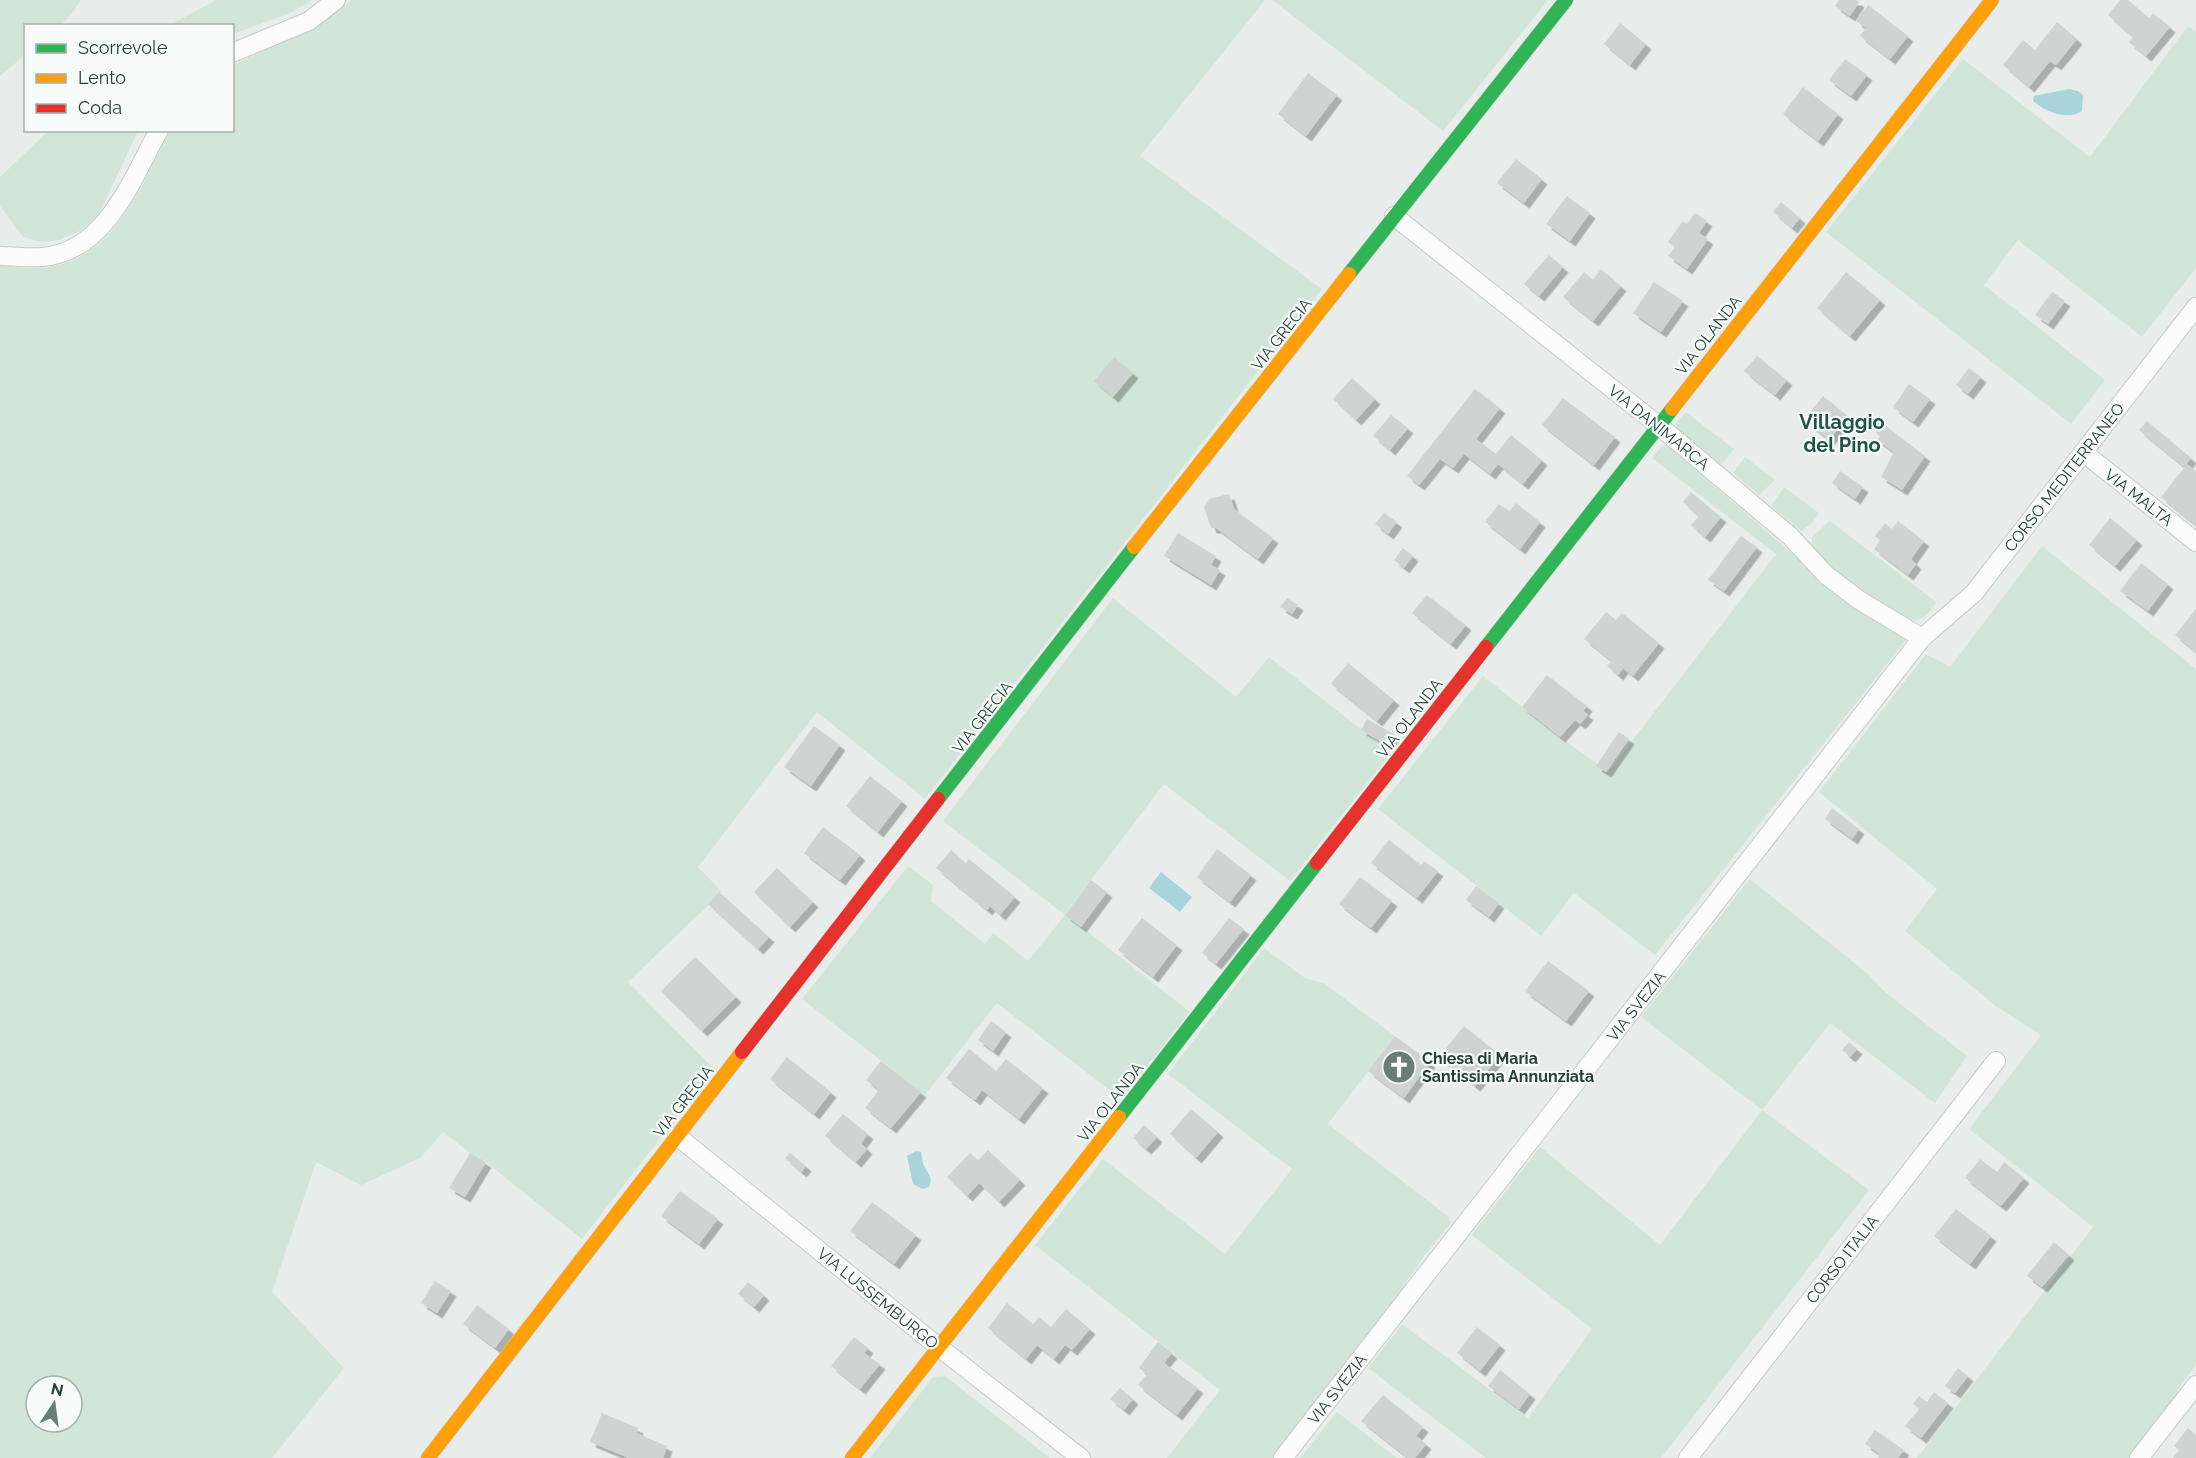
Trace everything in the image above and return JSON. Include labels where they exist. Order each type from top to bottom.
[{"type":"street","points":[[234,52],[309,21],[336,0]]},
{"type":"street","name":"VIA GRECIA","points":[[428,1458],[1394,216],[1566,0]]},
{"type":"street","name":"VIA OLANDA","points":[[852,1458],[1992,0]]},
{"type":"street","points":[[0,255],[43,257],[71,250],[91,238],[111,215],[158,132]]},
{"type":"street","name":"VIA DANIMARCA","points":[[1394,216],[1658,425],[1790,536],[1826,575],[1859,600],[1922,638]]},
{"type":"street","name":"CORSO MEDITERRANEO","points":[[1922,638],[1974,593],[2196,308]]},
{"type":"street","name":"VIA MALTA","points":[[2083,452],[2196,542]]},
{"type":"street","name":"VIA SVEZIA","points":[[1282,1458],[1922,638]]},
{"type":"street","name":"CORSO ITALIA","points":[[1688,1458],[1996,1061]]},
{"type":"street","name":"VIA LUSSEMBURGO","points":[[677,1136],[939,1348],[1081,1458]]},
{"type":"street","points":[[2139,1458],[2196,1385]]},
{"type":"green space","points":[[0,0],[81,0],[69,17],[61,24],[24,24],[24,56],[0,76]]},
{"type":"green space","points":[[216,0],[313,0],[290,13],[234,34],[234,24],[172,24]]},
{"type":"green space","points":[[351,0],[1265,0],[1140,156],[1322,289],[925,799],[817,712],[698,867],[722,892],[628,982],[714,1069],[582,1239],[486,1162],[443,1132],[420,1158],[361,1185],[316,1162],[272,1292],[344,1368],[272,1458],[0,1458],[0,265],[37,268],[63,264],[86,253],[105,238],[121,219],[135,198],[169,132],[234,132],[234,65],[313,30]]},
{"type":"green space","points":[[1272,0],[1548,0],[1443,131]]},
{"type":"green space","points":[[2188,26],[2196,32],[2196,268],[2142,337],[2018,240],[1984,285],[2105,380],[2071,424],[1826,232],[1963,59],[2090,157]]},
{"type":"green space","points":[[47,132],[138,132],[98,216],[80,231],[59,240],[42,242],[23,237],[0,206],[0,177]]},
{"type":"green space","points":[[1686,412],[1734,449],[1721,465],[1678,430],[1676,423]]},
{"type":"green space","points":[[1667,445],[1831,587],[1907,639],[1655,955],[1574,893],[1541,936],[1378,809],[1483,676],[1608,772],[1776,554],[1652,458],[1661,447]]},
{"type":"green space","points":[[1745,457],[1775,480],[1759,495],[1733,473]]},
{"type":"green space","points":[[1784,487],[1819,513],[1812,523],[1801,531],[1771,506]]},
{"type":"green space","points":[[1830,521],[1936,602],[1930,612],[1915,621],[1882,606],[1839,577],[1812,550],[1812,537]]},
{"type":"green space","points":[[2042,546],[2196,669],[2196,1365],[2177,1390],[2178,1398],[2131,1458],[1917,1458],[2093,1227],[1969,1129],[2041,1035],[1997,1007],[1905,931],[1937,889],[1819,792],[1926,654],[1950,667]]},
{"type":"green space","points":[[1113,598],[1236,697],[1269,657],[1391,753],[1290,881],[1164,784],[1065,914],[1190,1012],[1121,1099],[997,1003],[925,1095],[802,999],[908,866],[933,885],[931,901],[985,944],[993,933],[1028,961],[1065,915],[943,821]]},
{"type":"green space","points":[[1750,879],[1868,974],[1885,992],[1967,1056],[1935,1103],[1830,1023],[1762,1110],[1641,1017]]},
{"type":"green space","points":[[1264,948],[1305,978],[1325,984],[1395,1036],[1328,1124],[1449,1217],[1450,1224],[1424,1256],[1387,1311],[1273,1458],[1167,1458],[1220,1390],[1035,1245],[1103,1159],[1225,1254],[1292,1169],[1168,1074]]},
{"type":"green space","points":[[1762,1110],[1869,1190],[1661,1458],[1486,1458],[1368,1368],[1402,1324],[1528,1418],[1592,1329],[1472,1235],[1540,1147],[1660,1245]]},
{"type":"green space","points":[[945,1376],[1050,1458],[870,1458],[933,1377]]},
{"type":"green space","points":[[1337,1412],[1397,1458],[1300,1458]]},
{"type":"water","points":[[2069,89],[2083,95],[2082,111],[2076,114],[2057,114],[2033,101],[2034,96]]},
{"type":"water","points":[[1161,872],[1192,897],[1180,912],[1149,888]]},
{"type":"water","points":[[916,1151],[921,1152],[923,1163],[930,1177],[929,1187],[923,1189],[913,1184],[907,1156]]},
{"type":"building","points":[[1839,0],[1859,2],[1850,16],[1835,6]]},
{"type":"building","points":[[2120,0],[2128,0],[2149,18],[2153,13],[2170,27],[2146,56],[2129,42],[2133,37],[2108,15]]},
{"type":"building","points":[[1868,5],[1908,36],[1890,59],[1860,36],[1866,28],[1856,21]]},
{"type":"building","points":[[2057,22],[2077,39],[2056,65],[2050,61],[2029,87],[2003,65],[2023,40],[2035,50]]},
{"type":"building","points":[[1620,23],[1646,44],[1630,65],[1604,44]]},
{"type":"building","points":[[1845,59],[1867,75],[1851,96],[1829,80]]},
{"type":"building","points":[[1308,73],[1337,95],[1306,136],[1278,114]]},
{"type":"building","points":[[1803,87],[1838,114],[1818,141],[1783,114]]},
{"type":"building","points":[[1516,159],[1542,179],[1524,203],[1497,183]]},
{"type":"building","points":[[1567,196],[1590,213],[1570,241],[1546,224]]},
{"type":"building","points":[[1781,202],[1800,218],[1792,228],[1773,212]]},
{"type":"building","points":[[1695,213],[1707,221],[1699,233],[1708,239],[1687,269],[1668,256],[1675,247],[1668,242],[1683,221],[1687,224]]},
{"type":"building","points":[[1549,255],[1563,267],[1539,296],[1524,284]]},
{"type":"building","points":[[1601,269],[1621,286],[1593,321],[1563,297],[1584,272],[1593,280]]},
{"type":"building","points":[[1846,272],[1880,300],[1850,336],[1817,308]]},
{"type":"building","points":[[1654,282],[1683,301],[1661,332],[1633,313]]},
{"type":"building","points":[[2052,292],[2065,301],[2048,324],[2035,315]]},
{"type":"building","points":[[1757,356],[1787,380],[1775,395],[1744,371]]},
{"type":"building","points":[[1114,357],[1133,373],[1113,397],[1094,381]]},
{"type":"building","points":[[1969,368],[1981,377],[1968,394],[1956,385]]},
{"type":"building","points":[[1352,378],[1375,399],[1356,420],[1333,399]]},
{"type":"building","points":[[1909,384],[1930,399],[1913,422],[1893,407]]},
{"type":"building","points":[[1475,389],[1500,408],[1476,439],[1496,454],[1511,435],[1542,460],[1523,484],[1498,464],[1490,474],[1464,454],[1453,468],[1440,459],[1419,485],[1407,476]]},
{"type":"building","points":[[1823,396],[1848,416],[1829,440],[1804,420]]},
{"type":"building","points":[[1563,398],[1615,437],[1594,465],[1542,425]]},
{"type":"building","points":[[1391,415],[1408,428],[1390,450],[1373,436]]},
{"type":"building","points":[[1877,419],[1925,456],[1902,490],[1881,477],[1894,452],[1877,440],[1881,435],[1871,427]]},
{"type":"building","points":[[2147,421],[2191,458],[2184,467],[2139,430]]},
{"type":"building","points":[[2187,464],[2196,471],[2196,525],[2161,497]]},
{"type":"building","points":[[1840,471],[1863,487],[1855,499],[1832,483]]},
{"type":"building","points":[[1691,492],[1721,517],[1705,537],[1691,525],[1699,516],[1683,502]]},
{"type":"building","points":[[1229,494],[1234,509],[1273,538],[1258,559],[1216,528],[1211,528],[1204,507],[1209,499]]},
{"type":"building","points":[[1516,503],[1540,522],[1520,549],[1485,522],[1499,504],[1509,511]]},
{"type":"building","points":[[1384,513],[1397,522],[1388,534],[1375,524]]},
{"type":"building","points":[[2110,518],[2137,540],[2115,566],[2089,545]]},
{"type":"building","points":[[1898,521],[1924,541],[1911,559],[1916,564],[1908,575],[1874,549],[1880,540],[1875,536],[1885,523],[1892,529]]},
{"type":"building","points":[[1178,533],[1216,556],[1211,565],[1220,570],[1211,585],[1164,556]]},
{"type":"building","points":[[1741,536],[1757,547],[1724,591],[1708,580]]},
{"type":"building","points":[[1403,548],[1413,556],[1404,568],[1394,560]]},
{"type":"building","points":[[2141,563],[2168,584],[2148,611],[2120,591]]},
{"type":"building","points":[[1427,595],[1466,625],[1451,644],[1412,613]]},
{"type":"building","points":[[1287,598],[1298,605],[1292,614],[1280,607]]},
{"type":"building","points":[[2196,609],[2196,652],[2175,635]]},
{"type":"building","points":[[1606,612],[1616,620],[1622,613],[1659,643],[1633,676],[1623,668],[1618,675],[1607,666],[1612,661],[1584,639]]},
{"type":"building","points":[[1348,663],[1394,700],[1377,721],[1331,684]]},
{"type":"building","points":[[1547,675],[1587,706],[1583,711],[1588,715],[1580,724],[1575,720],[1560,737],[1522,707]]},
{"type":"building","points":[[1367,719],[1394,734],[1388,746],[1361,730]]},
{"type":"building","points":[[814,726],[840,745],[811,786],[784,767]]},
{"type":"building","points":[[1619,732],[1629,739],[1606,772],[1596,766]]},
{"type":"building","points":[[870,776],[902,801],[878,832],[846,806]]},
{"type":"building","points":[[1832,808],[1859,829],[1852,839],[1825,819]]},
{"type":"building","points":[[823,827],[860,855],[840,880],[804,853]]},
{"type":"building","points":[[1389,840],[1421,865],[1424,861],[1438,871],[1417,898],[1371,863]]},
{"type":"building","points":[[1217,849],[1251,875],[1230,902],[1197,877]]},
{"type":"building","points":[[951,850],[966,863],[969,859],[1015,897],[1000,915],[990,906],[987,910],[936,868]]},
{"type":"building","points":[[777,868],[813,902],[790,927],[754,892]]},
{"type":"building","points":[[1360,877],[1392,901],[1371,928],[1339,904]]},
{"type":"building","points":[[1091,880],[1107,892],[1081,927],[1065,915]]},
{"type":"building","points":[[1476,886],[1499,903],[1489,917],[1466,900]]},
{"type":"building","points":[[719,892],[769,937],[758,949],[708,904]]},
{"type":"building","points":[[1142,918],[1177,945],[1153,977],[1118,950]]},
{"type":"building","points":[[1229,918],[1244,929],[1216,964],[1202,953]]},
{"type":"building","points":[[695,957],[736,997],[702,1031],[661,991]]},
{"type":"building","points":[[1548,961],[1589,991],[1566,1021],[1525,991]]},
{"type":"building","points":[[991,1021],[1006,1032],[993,1051],[978,1040]]},
{"type":"building","points":[[1464,1026],[1500,1055],[1475,1086],[1439,1057]]},
{"type":"building","name":"Chiesa di Maria Santissima Annunziata","points":[[1395,1036],[1430,1062],[1404,1098],[1368,1071]]},
{"type":"building","points":[[1849,1042],[1857,1049],[1850,1057],[1842,1050]]},
{"type":"building","points":[[969,1049],[996,1071],[1006,1059],[1043,1088],[1019,1119],[982,1090],[975,1100],[946,1078]]},
{"type":"building","points":[[787,1057],[831,1092],[814,1114],[770,1079]]},
{"type":"building","points":[[881,1061],[921,1092],[891,1128],[865,1108],[879,1090],[866,1080]]},
{"type":"building","points":[[1191,1109],[1218,1132],[1196,1158],[1170,1134]]},
{"type":"building","points":[[843,1114],[868,1134],[861,1143],[867,1149],[856,1162],[825,1136]]},
{"type":"building","points":[[1144,1125],[1157,1137],[1146,1149],[1133,1138]]},
{"type":"building","points":[[988,1150],[1020,1180],[999,1202],[979,1183],[967,1196],[947,1177],[970,1153],[978,1160]]},
{"type":"building","points":[[470,1153],[486,1162],[465,1197],[449,1188]]},
{"type":"building","points":[[790,1153],[806,1166],[801,1172],[785,1158]]},
{"type":"building","points":[[1980,1159],[1997,1172],[2004,1162],[2024,1178],[2001,1206],[1965,1178]]},
{"type":"building","points":[[680,1191],[718,1219],[699,1244],[661,1216]]},
{"type":"building","points":[[872,1202],[916,1235],[894,1264],[850,1231]]},
{"type":"building","points":[[1956,1209],[1991,1236],[1970,1264],[1934,1236]]},
{"type":"building","points":[[2054,1242],[2069,1255],[2042,1287],[2027,1276]]},
{"type":"building","points":[[435,1281],[451,1291],[437,1313],[421,1303]]},
{"type":"building","points":[[748,1282],[764,1295],[754,1307],[738,1294]]},
{"type":"building","points":[[1007,1303],[1033,1324],[1039,1317],[1051,1327],[1066,1309],[1090,1329],[1072,1350],[1065,1345],[1054,1359],[1037,1345],[1026,1359],[988,1328]]},
{"type":"building","points":[[477,1305],[509,1329],[495,1348],[463,1324]]},
{"type":"building","points":[[1477,1327],[1500,1345],[1480,1371],[1457,1353]]},
{"type":"building","points":[[854,1337],[868,1348],[864,1353],[880,1364],[860,1389],[831,1366]]},
{"type":"building","points":[[1158,1342],[1172,1353],[1164,1363],[1198,1388],[1177,1415],[1138,1385],[1147,1374],[1139,1368]]},
{"type":"building","points":[[1958,1368],[1968,1376],[1955,1393],[1945,1386]]},
{"type":"building","points":[[1500,1370],[1530,1394],[1519,1409],[1488,1386]]},
{"type":"building","points":[[1120,1388],[1133,1399],[1124,1410],[1110,1399]]},
{"type":"building","points":[[1934,1392],[1948,1403],[1921,1438],[1905,1426],[1919,1409],[1913,1404],[1919,1396],[1927,1402]]},
{"type":"building","points":[[1383,1395],[1423,1427],[1416,1436],[1426,1444],[1415,1458],[1408,1458],[1361,1421]]},
{"type":"building","points":[[602,1413],[638,1428],[636,1433],[667,1446],[663,1458],[629,1458],[590,1442]]},
{"type":"building","points":[[2188,1428],[2196,1435],[2196,1458],[2173,1458],[2179,1450],[2174,1446]]},
{"type":"building","points":[[1875,1430],[1904,1450],[1898,1458],[1878,1458],[1880,1454],[1865,1444]]},
{"type":"traffic: fast","points":[[1349,274],[1566,0]]},
{"type":"traffic: fast","points":[[1486,647],[1672,409]]},
{"type":"traffic: fast","points":[[938,799],[1134,547]]},
{"type":"traffic: fast","points":[[1119,1117],[1317,863]]},
{"type":"traffic: slow","points":[[1672,409],[1992,0]]},
{"type":"traffic: slow","points":[[1134,547],[1349,274]]},
{"type":"traffic: slow","points":[[428,1458],[742,1052]]},
{"type":"traffic: slow","points":[[852,1458],[1119,1117]]},
{"type":"traffic: jam","points":[[1317,863],[1486,647]]},
{"type":"traffic: jam","points":[[742,1052],[938,799]]},
{"type":"place","name":"Chiesa di Maria Santissima Annunziata","points":[[1399,1067]]},
{"type":"district","name":"Villaggio del Pino","points":[[1842,434]]}]
